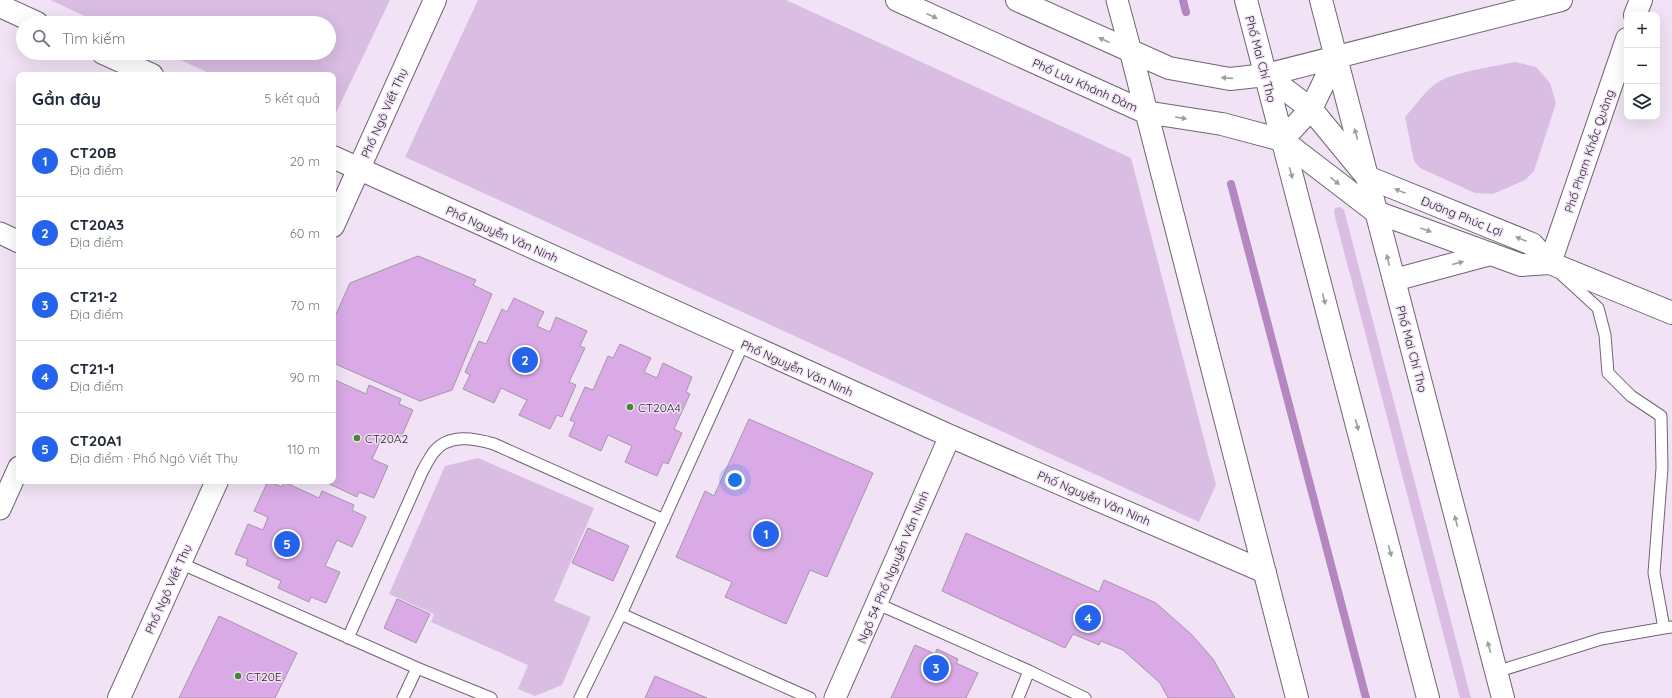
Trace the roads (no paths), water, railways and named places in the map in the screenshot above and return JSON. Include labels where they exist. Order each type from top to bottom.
[{"type":"street","name":"Phố Ngô Viết Thụ","points":[[336,219],[435,0]]},
{"type":"street","name":"Phố Lưu Khánh Đàm","points":[[897,0],[1145,112],[1222,124],[1282,140]]},
{"type":"street","points":[[1017,0],[1169,68],[1230,79],[1266,76],[1561,0]]},
{"type":"street","points":[[1117,0],[1297,698]]},
{"type":"street","name":"Phố Mai Chí Thọ","points":[[1246,0],[1428,698]]},
{"type":"street","name":"Phố Mai Chí Thọ","points":[[1321,0],[1503,698]]},
{"type":"street","points":[[1636,12],[1641,0]]},
{"type":"street","points":[[0,6],[22,16]]},
{"type":"street","name":"Phố Phạm Khắc Quảng","points":[[1550,263],[1624,48]]},
{"type":"street","points":[[1282,140],[1311,109],[1336,58]]},
{"type":"street","points":[[119,60],[145,72]]},
{"type":"street","points":[[1266,76],[1311,109],[1367,177]]},
{"type":"street","name":"Đường Phúc Lợi","points":[[1282,140],[1376,212],[1521,265],[1550,263]]},
{"type":"street","name":"Phố Nguyễn Văn Ninh","points":[[336,158],[743,344],[950,436],[1265,572]]},
{"type":"street","name":"Đường Phúc Lợi","points":[[1367,177],[1532,244],[1550,263],[1672,313]]},
{"type":"street","points":[[0,233],[16,241]]},
{"type":"street","points":[[1394,280],[1491,254]]},
{"type":"street","name":"Ngõ 54 Phố Nguyễn Văn Ninh","points":[[836,698],[950,436]]},
{"type":"street","points":[[0,509],[16,474]]},
{"type":"street","name":"Phố Ngô Viết Thụ","points":[[119,698],[216,484]]},
{"type":"lane","points":[[1496,672],[1601,639],[1668,628],[1654,573],[1662,468],[1661,416],[1631,396],[1608,373],[1605,334],[1598,308],[1550,263]]},
{"type":"lane","points":[[580,698],[621,614],[743,344]]},
{"type":"lane","points":[[348,638],[422,472],[433,453],[442,444],[451,440],[473,439],[494,444],[664,520]]},
{"type":"lane","points":[[180,563],[417,668],[491,698]]},
{"type":"lane","points":[[878,604],[1029,671],[1085,698]]},
{"type":"lane","points":[[621,614],[810,698]]},
{"type":"lane","points":[[403,698],[417,668]]},
{"type":"lane","points":[[1018,698],[1029,671]]},
{"type":"waterway","points":[[1183,0],[1186,12]]},
{"type":"waterway","points":[[1231,184],[1366,698]]},
{"type":"place","name":"CT20A3","points":[[525,360]]},
{"type":"place","name":"CT20A4","points":[[630,407]]},
{"type":"place","name":"CT20A2","points":[[357,438]]},
{"type":"place","name":"CT20B","points":[[766,534]]},
{"type":"place","name":"CT20A1","points":[[287,544]]},
{"type":"place","name":"CT21-1","points":[[1088,618]]},
{"type":"place","name":"CT21-2","points":[[936,668]]},
{"type":"place","name":"CT20E","points":[[238,676]]}]
